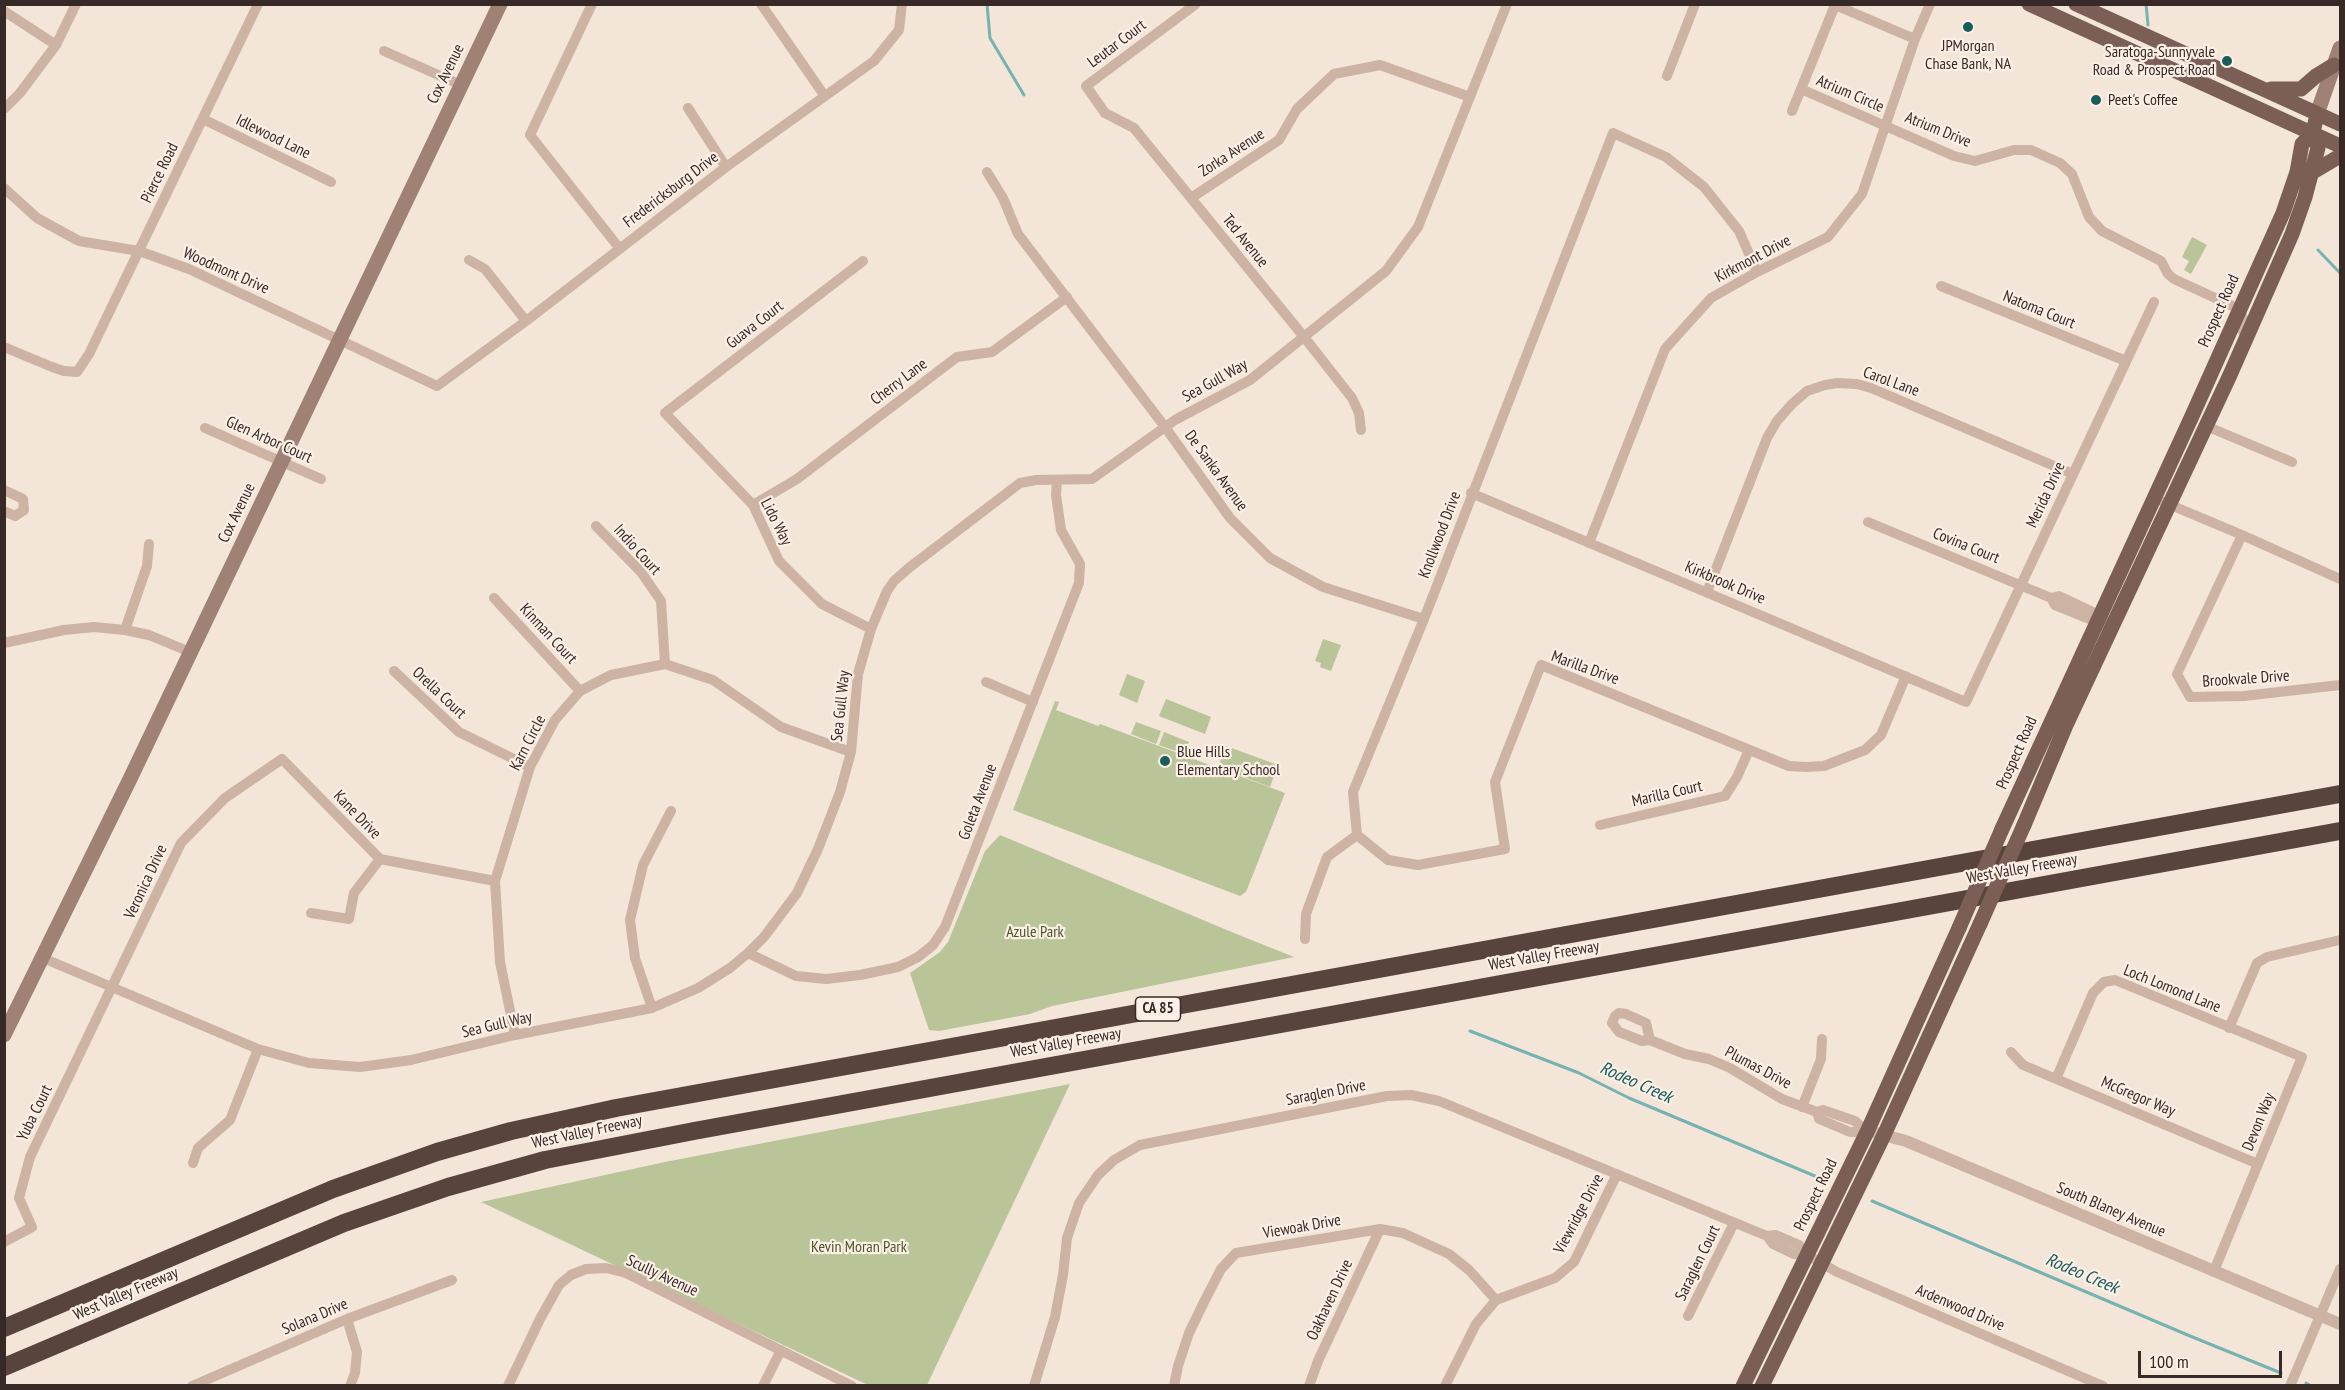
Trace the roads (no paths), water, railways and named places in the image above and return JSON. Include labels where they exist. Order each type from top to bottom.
[{"type":"highway","name":"West Valley Freeway","points":[[4,1328],[342,1185],[436,1152],[511,1131],[616,1108],[2340,794]]},
{"type":"highway","name":"West Valley Freeway","points":[[4,1367],[344,1223],[448,1187],[555,1158],[2338,832]]},
{"type":"main road","name":"Cox Avenue","points":[[4,1035],[282,462],[500,4]]},
{"type":"main road","points":[[2029,4],[2340,146]]},
{"type":"main road","points":[[2076,4],[2340,124]]},
{"type":"main road","name":"Prospect Road","points":[[1743,1386],[1867,1132],[2239,309],[2286,203],[2302,144],[2313,133],[2340,48]]},
{"type":"main road","points":[[2261,88],[2301,89],[2334,65]]},
{"type":"main road","name":"Prospect Road","points":[[1762,1386],[1884,1135],[2024,825],[2066,725],[2247,337],[2292,234],[2318,148],[2313,133]]},
{"type":"main road","points":[[2311,173],[2340,156]]},
{"type":"street","points":[[4,109],[20,93],[56,45],[76,4]]},
{"type":"street","name":"Pierce Road","points":[[4,347],[64,371],[77,372],[89,354],[258,4]]},
{"type":"street","points":[[592,4],[530,135],[620,249]]},
{"type":"street","points":[[761,4],[824,95]]},
{"type":"street","name":"Fredericksburg Drive","points":[[437,387],[726,167],[874,61],[899,30],[902,4]]},
{"type":"street","name":"Leutar Court","points":[[1086,86],[1196,4]]},
{"type":"street","name":"Sea Gull Way","points":[[43,958],[258,1049],[309,1063],[360,1067],[411,1060],[516,1035],[652,1008],[698,988],[748,953],[764,937],[797,893],[818,849],[840,792],[851,752],[858,674],[871,629],[887,591],[910,567],[1020,483],[1036,480],[1092,479],[1165,427],[1250,380],[1386,271],[1418,227],[1507,4]]},
{"type":"street","points":[[1667,76],[1695,4]]},
{"type":"street","name":"Kirkmont Drive","points":[[1589,543],[1665,349],[1711,298],[1756,272],[1828,237],[1862,194],[1930,4]]},
{"type":"street","name":"Atrium Circle","points":[[1792,111],[1835,5],[1916,39]]},
{"type":"street","points":[[4,11],[56,45]]},
{"type":"street","points":[[384,51],[461,85]]},
{"type":"street","name":"Zorka Avenue","points":[[1191,198],[1279,140],[1297,109],[1334,74],[1380,65],[1470,97]]},
{"type":"street","name":"Ted Avenue","points":[[1086,86],[1105,113],[1134,128],[1304,337],[1352,398],[1359,413],[1361,430]]},
{"type":"street","name":"Atrium Circle","points":[[1801,89],[1887,126]]},
{"type":"street","points":[[688,108],[726,167]]},
{"type":"street","name":"Idlewood Lane","points":[[203,119],[331,182]]},
{"type":"street","name":"Atrium Drive","points":[[1887,126],[1954,156],[1975,161],[2014,150],[2031,150],[2060,164],[2072,174],[2089,217],[2102,231],[2161,261],[2168,274],[2174,279],[2239,309]]},
{"type":"street","name":"Knollwood Drive","points":[[1357,835],[1353,792],[1424,619],[1613,133],[1666,157],[1704,187],[1739,231],[1756,272]]},
{"type":"street","name":"De Sanka Avenue","points":[[987,172],[1003,198],[1018,234],[1165,427],[1230,518],[1270,558],[1323,587],[1424,619]]},
{"type":"street","name":"Woodmont Drive","points":[[4,188],[37,218],[79,242],[139,251],[189,269],[437,387]]},
{"type":"street","points":[[469,260],[485,269],[526,321]]},
{"type":"street","name":"Guava Court","points":[[665,413],[863,261]]},
{"type":"street","name":"Natoma Court","points":[[1941,286],[2126,361]]},
{"type":"street","name":"Cherry Lane","points":[[753,505],[796,479],[957,357],[992,352],[1067,297]]},
{"type":"street","name":"Merida Drive","points":[[1966,702],[2154,302]]},
{"type":"street","points":[[2239,309],[2244,320],[2242,330],[2247,337]]},
{"type":"street","name":"Carol Lane","points":[[1707,592],[1767,438],[1777,421],[1792,404],[1808,391],[1825,385],[1857,384],[1871,388],[2073,474]]},
{"type":"street","name":"Lido Way","points":[[665,413],[753,505],[779,561],[822,604],[871,629]]},
{"type":"street","points":[[2206,426],[2292,462]]},
{"type":"street","name":"Glen Arbor Court","points":[[205,428],[321,479]]},
{"type":"street","name":"Goleta Avenue","points":[[748,953],[795,976],[826,979],[860,975],[898,967],[918,957],[933,945],[945,927],[1079,583],[1080,564],[1061,530],[1056,495],[1057,481]]},
{"type":"street","points":[[4,490],[23,499],[24,510],[15,516],[4,512]]},
{"type":"street","name":"Kirkbrook Drive","points":[[1472,493],[1966,702]]},
{"type":"street","points":[[2154,498],[2340,579]]},
{"type":"street","name":"Covina Court","points":[[1868,522],[2051,598],[2059,596],[2112,626]]},
{"type":"street","name":"Indio Court","points":[[596,526],[640,572],[661,601],[665,664]]},
{"type":"street","name":"Brookvale Drive","points":[[2242,536],[2177,674],[2190,698],[2244,696],[2340,685]]},
{"type":"street","points":[[125,630],[147,566],[149,544]]},
{"type":"street","name":"Kinman Court","points":[[494,598],[580,691]]},
{"type":"street","points":[[4,643],[64,630],[94,627],[149,635],[190,652]]},
{"type":"street","name":"Karn Circle","points":[[516,1035],[500,962],[495,882],[530,767],[555,720],[580,691],[611,675],[665,664],[713,680],[781,728],[851,752]]},
{"type":"street","name":"Marilla Drive","points":[[1357,835],[1388,860],[1418,865],[1505,849],[1495,782],[1541,665],[1789,766],[1824,766],[1865,750],[1881,735],[1906,676]]},
{"type":"street","name":"Orella Court","points":[[394,671],[459,732],[530,767]]},
{"type":"street","points":[[986,682],[1033,702]]},
{"type":"street","name":"Marilla Court","points":[[1600,825],[1725,796],[1737,777],[1749,750]]},
{"type":"street","name":"Kane Drive","points":[[282,759],[380,859],[495,882]]},
{"type":"street","name":"Veronica Drive","points":[[112,988],[181,843],[225,798],[282,759]]},
{"type":"street","points":[[652,1008],[635,958],[630,920],[643,865],[671,811]]},
{"type":"street","points":[[1305,939],[1306,914],[1327,857],[1357,835]]},
{"type":"street","points":[[311,913],[349,919],[354,893],[380,859]]},
{"type":"street","points":[[2229,1028],[2257,963],[2267,957],[2340,940]]},
{"type":"street","name":"Loch Lomond Lane","points":[[2056,1079],[2093,993],[2104,982],[2115,980],[2121,982],[2229,1028]]},
{"type":"street","name":"Yuba Court","points":[[4,1242],[32,1227],[19,1198],[30,1157],[112,988]]},
{"type":"street","name":"Devon Way","points":[[2214,1271],[2302,1058],[2229,1028]]},
{"type":"street","name":"Plumas Drive","points":[[1650,1040],[1685,1054],[1709,1059],[1730,1068],[1772,1094],[1817,1112],[1823,1110],[1855,1121],[1867,1132]]},
{"type":"street","points":[[1802,1107],[1821,1059],[1822,1040]]},
{"type":"street","points":[[193,1163],[198,1148],[230,1120],[258,1049]]},
{"type":"street","name":"McGregor Way","points":[[2011,1052],[2023,1065],[2258,1164]]},
{"type":"street","name":"Saraglen Drive","points":[[1034,1386],[1055,1317],[1067,1238],[1079,1203],[1098,1175],[1114,1160],[1140,1145],[1387,1095],[1411,1095],[1439,1101],[1734,1223],[1767,1236],[1776,1235],[1799,1245],[1807,1255]]},
{"type":"street","name":"South Blaney Avenue","points":[[1867,1132],[1906,1141],[2340,1324]]},
{"type":"street","name":"Viewridge Drive","points":[[1496,1300],[1542,1285],[1564,1272],[1583,1245],[1617,1174]]},
{"type":"street","name":"Saraglen Court","points":[[1688,1316],[1734,1223]]},
{"type":"street","name":"Viewoak Drive","points":[[1174,1386],[1181,1355],[1204,1302],[1221,1269],[1236,1253],[1380,1229],[1403,1233],[1449,1254],[1469,1270],[1496,1300]]},
{"type":"street","name":"Oakhaven Drive","points":[[1309,1386],[1318,1361],[1380,1229]]},
{"type":"street","name":"Ardenwood Drive","points":[[1807,1255],[1838,1272],[2103,1386]]},
{"type":"street","name":"Scully Avenue","points":[[508,1386],[540,1319],[559,1286],[571,1275],[586,1269],[606,1268],[626,1273],[852,1386]]},
{"type":"street","points":[[2290,1386],[2340,1269]]},
{"type":"street","name":"Solana Drive","points":[[192,1386],[347,1319],[452,1280]]},
{"type":"street","points":[[1445,1386],[1476,1324],[1496,1300]]},
{"type":"street","points":[[347,1319],[357,1352],[355,1373],[350,1386]]},
{"type":"street","points":[[763,1386],[782,1350]]},
{"type":"waterway","name":"Rodeo Creek","points":[[987,4],[990,38],[1024,95]]},
{"type":"waterway","points":[[2146,4],[2148,25]]},
{"type":"waterway","points":[[2318,250],[2340,273]]},
{"type":"waterway","name":"Rodeo Creek","points":[[1470,1031],[1579,1073],[1629,1098],[1822,1179]]},
{"type":"waterway","name":"Rodeo Creek","points":[[1872,1201],[2281,1373]]},
{"type":"waterway","name":"Rodeo Creek","points":[[2306,1383],[2311,1386]]},
{"type":"place","name":"JPMorgan Chase Bank, NA","points":[[1968,27]]},
{"type":"place","name":"Saratoga-Sunnyvale Road & Prospect Road","points":[[2227,61]]},
{"type":"place","name":"Peet's Coffee","points":[[2096,100]]},
{"type":"place","name":"Blue Hills Elementary School","points":[[1165,761]]},
{"type":"park label","name":"Azule Park","points":[[1035,932]]},
{"type":"park label","name":"Kevin Moran Park","points":[[859,1247]]}]
